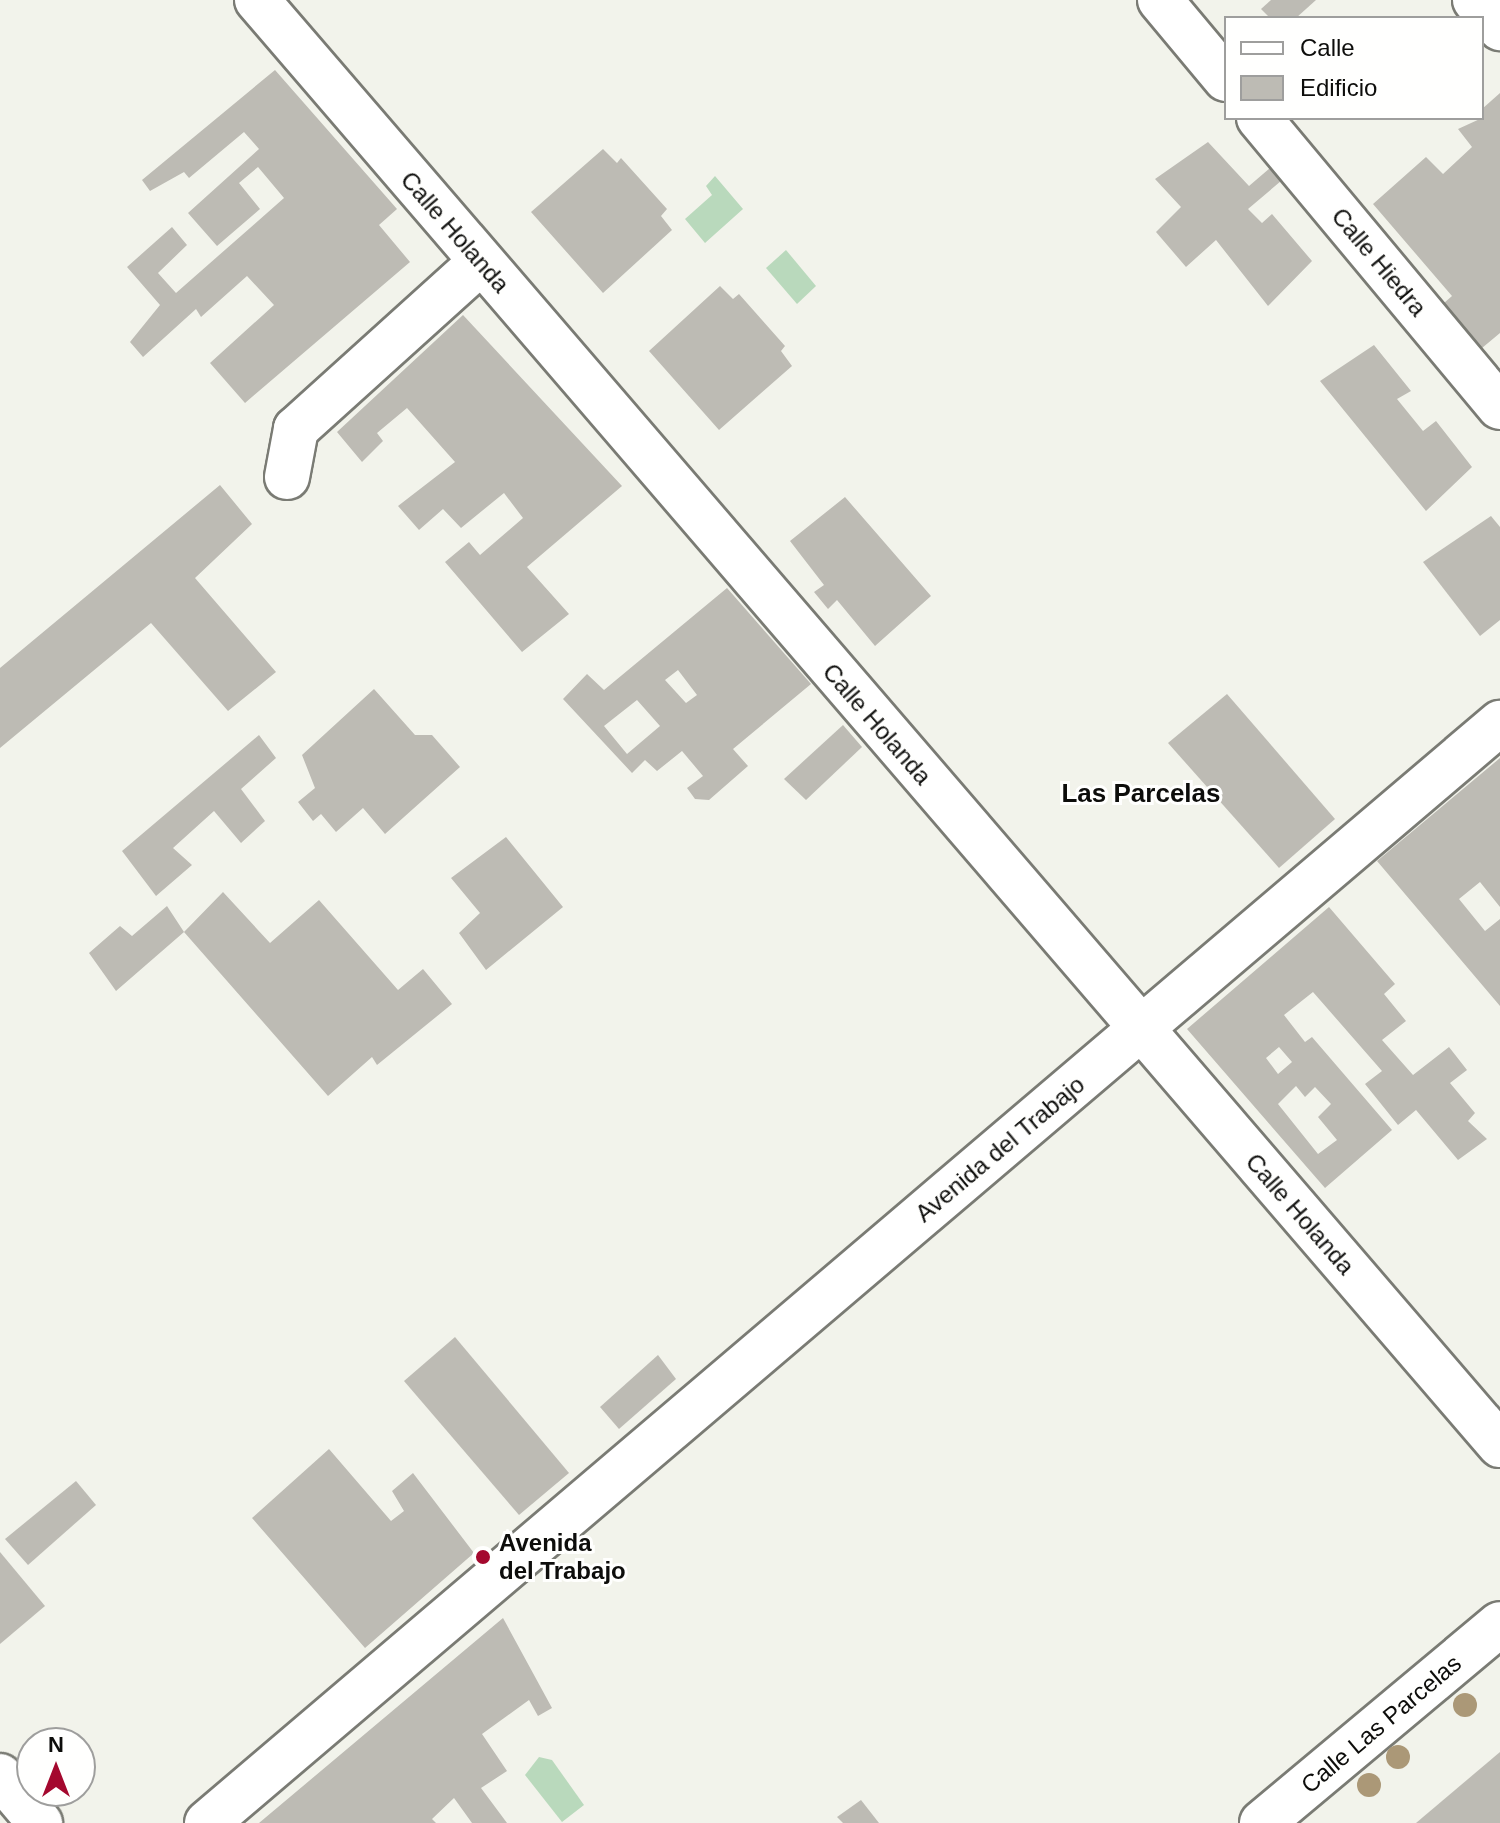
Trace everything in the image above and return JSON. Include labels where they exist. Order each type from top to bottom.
[{"type":"street","points":[[1160,0],[1224,77]]},
{"type":"street","points":[[1475,0],[1500,28]]},
{"type":"street","name":"Calle Holanda","points":[[262,2],[481,262],[1500,1445]]},
{"type":"street","name":"Calle Hiedra","points":[[1261,120],[1500,407]]},
{"type":"street","points":[[287,477],[296,429],[481,262]]},
{"type":"street","name":"Avenida del Trabajo","points":[[207,1823],[1500,723]]},
{"type":"street","name":"Calle Las Parcelas","points":[[1262,1823],[1500,1624]]},
{"type":"street","points":[[0,1776],[40,1823]]},
{"type":"shaded area","points":[[715,176],[743,209],[705,243],[685,219],[712,195],[706,186]]},
{"type":"shaded area","points":[[786,250],[816,286],[797,304],[766,268]]},
{"type":"shaded area","points":[[539,1757],[552,1760],[584,1805],[562,1822],[525,1775]]},
{"type":"building","points":[[1271,0],[1316,0],[1298,16],[1268,16],[1261,9]]},
{"type":"building","points":[[275,70],[397,209],[379,225],[410,262],[245,403],[210,363],[274,305],[247,276],[201,317],[196,309],[143,357],[130,342],[160,305],[127,267],[172,227],[187,245],[158,273],[176,293],[284,198],[258,167],[239,183],[260,209],[217,246],[188,213],[259,149],[244,132],[189,178],[184,172],[150,191],[142,180]]},
{"type":"building","points":[[1500,93],[1500,333],[1482,348],[1444,303],[1452,296],[1373,204],[1426,157],[1443,174],[1472,147],[1458,129],[1484,120],[1484,107]]},
{"type":"building","points":[[1208,142],[1249,186],[1270,168],[1281,181],[1248,209],[1262,223],[1272,214],[1312,261],[1268,306],[1216,240],[1186,267],[1156,232],[1181,207],[1155,179]]},
{"type":"building","points":[[603,149],[617,163],[621,158],[667,209],[661,216],[672,230],[603,293],[531,212]]},
{"type":"building","points":[[720,286],[733,299],[739,294],[785,346],[781,351],[792,366],[719,430],[649,351]]},
{"type":"building","points":[[463,315],[622,486],[527,567],[569,614],[522,652],[445,562],[469,542],[480,555],[523,518],[504,493],[461,528],[443,509],[419,530],[398,506],[455,462],[407,408],[377,433],[383,441],[362,462],[337,432]]},
{"type":"building","points":[[1374,345],[1411,391],[1397,399],[1423,431],[1436,421],[1472,467],[1426,511],[1320,381]]},
{"type":"building","points":[[220,485],[252,524],[195,578],[276,672],[228,711],[151,623],[0,748],[0,668]]},
{"type":"building","points":[[845,497],[931,596],[875,646],[837,600],[828,609],[814,592],[824,585],[790,541]]},
{"type":"building","points":[[1491,516],[1500,527],[1500,620],[1480,636],[1423,562]]},
{"type":"building","points":[[727,588],[811,684],[733,749],[748,766],[709,800],[695,799],[687,788],[703,776],[682,751],[657,771],[645,760],[632,773],[563,699],[587,674],[604,690]],"holes":[[[678,670],[697,695],[686,703],[665,680]],[[637,700],[660,726],[627,754],[604,726]]]},
{"type":"building","points":[[374,689],[415,735],[432,735],[460,767],[385,834],[363,808],[336,832],[321,814],[313,821],[298,802],[315,788],[302,755]]},
{"type":"building","points":[[1227,694],[1335,819],[1279,868],[1168,743]]},
{"type":"building","points":[[843,725],[862,747],[806,800],[784,779]]},
{"type":"building","points":[[259,735],[276,758],[241,789],[265,821],[241,843],[214,811],[173,848],[192,865],[156,896],[122,851]]},
{"type":"building","points":[[1500,758],[1500,907],[1480,882],[1459,899],[1485,931],[1500,919],[1500,1006],[1377,861]]},
{"type":"building","points":[[506,837],[563,907],[486,970],[459,933],[480,913],[451,878]]},
{"type":"building","points":[[223,892],[270,943],[319,900],[398,990],[423,969],[452,1004],[377,1065],[372,1057],[328,1096],[184,932]]},
{"type":"building","points":[[167,906],[184,932],[116,991],[89,953],[120,926],[132,936]]},
{"type":"building","points":[[1329,907],[1395,984],[1384,994],[1406,1021],[1382,1040],[1413,1075],[1449,1047],[1467,1070],[1450,1083],[1475,1113],[1468,1121],[1487,1139],[1458,1160],[1416,1110],[1398,1125],[1365,1084],[1382,1071],[1313,992],[1284,1015],[1305,1042],[1312,1037],[1392,1130],[1325,1188],[1187,1029]],"holes":[[[1279,1047],[1292,1062],[1278,1074],[1266,1058]],[[1296,1086],[1305,1097],[1315,1087],[1331,1104],[1318,1117],[1337,1140],[1318,1154],[1278,1104]]]},
{"type":"building","points":[[455,1337],[569,1473],[519,1515],[404,1381]]},
{"type":"building","points":[[658,1355],[676,1379],[619,1429],[600,1407]]},
{"type":"building","points":[[329,1449],[391,1521],[404,1511],[392,1491],[413,1473],[474,1553],[365,1648],[252,1518]]},
{"type":"building","points":[[76,1481],[96,1505],[28,1565],[5,1539]]},
{"type":"building","points":[[0,1552],[45,1606],[0,1644]]},
{"type":"building","points":[[503,1618],[552,1708],[538,1716],[529,1700],[482,1734],[507,1771],[481,1788],[507,1823],[472,1823],[454,1798],[432,1819],[436,1823],[259,1823]]},
{"type":"building","points":[[1500,1752],[1500,1823],[1416,1823]]},
{"type":"building","points":[[861,1800],[879,1823],[843,1823],[837,1817]]},
{"type":"place","name":"Avenida del Trabajo","points":[[483,1557]]},
{"type":"district","name":"Las Parcelas","points":[[1141,794]]}]
